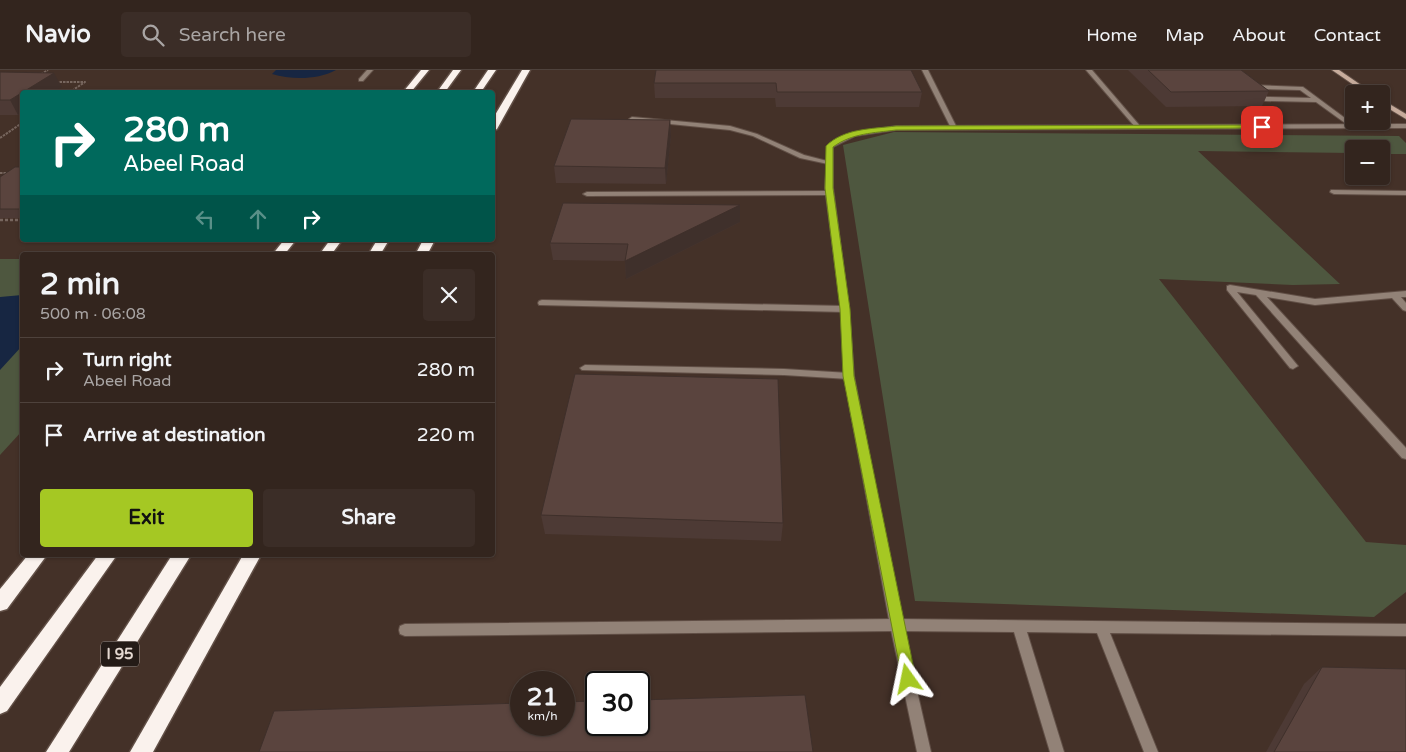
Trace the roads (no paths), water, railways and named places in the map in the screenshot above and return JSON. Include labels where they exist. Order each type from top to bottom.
[{"type":"highway","points":[[409,90],[425,70]]},
{"type":"highway","points":[[443,90],[458,70]]},
{"type":"highway","points":[[478,90],[492,70]]},
{"type":"highway","points":[[495,124],[526,70]]},
{"type":"highway","points":[[280,252],[288,242]]},
{"type":"highway","points":[[0,603],[36,557]]},
{"type":"highway","points":[[0,704],[107,557]]},
{"type":"highway","name":"I 95","points":[[57,752],[181,557]]},
{"type":"highway","points":[[141,752],[251,557]]},
{"type":"main road","points":[[1335,70],[1358,85]]},
{"type":"main road","points":[[1390,106],[1406,117]]},
{"type":"street","points":[[360,80],[370,70]]},
{"type":"street","points":[[925,70],[954,128]]},
{"type":"street","points":[[1090,70],[1138,127]]},
{"type":"street","points":[[1317,100],[1265,99],[1251,87],[1301,88],[1345,120]]},
{"type":"street","points":[[632,118],[730,128],[755,135],[802,157],[828,162]]},
{"type":"street","points":[[1390,126],[1406,126]]},
{"type":"street","points":[[924,752],[896,625],[849,376],[845,309],[830,193],[828,162],[830,146],[854,133],[896,128],[1345,127]]},
{"type":"street","points":[[1334,192],[1406,193]]},
{"type":"street","points":[[587,194],[830,193]]},
{"type":"street","points":[[1293,366],[1230,288],[1315,302],[1406,294]]},
{"type":"street","points":[[1259,293],[1406,455]]},
{"type":"street","points":[[1394,295],[1406,308]]},
{"type":"street","points":[[542,303],[845,309]]},
{"type":"street","points":[[585,368],[784,372],[849,376]]},
{"type":"street","points":[[405,630],[896,625],[1406,630]]},
{"type":"street","points":[[1019,626],[1057,752]]},
{"type":"street","points":[[1101,626],[1151,752]]},
{"type":"water","points":[[276,70],[336,70],[321,76],[296,78],[272,74]]},
{"type":"water","points":[[20,295],[20,348],[0,370],[0,297]]}]
